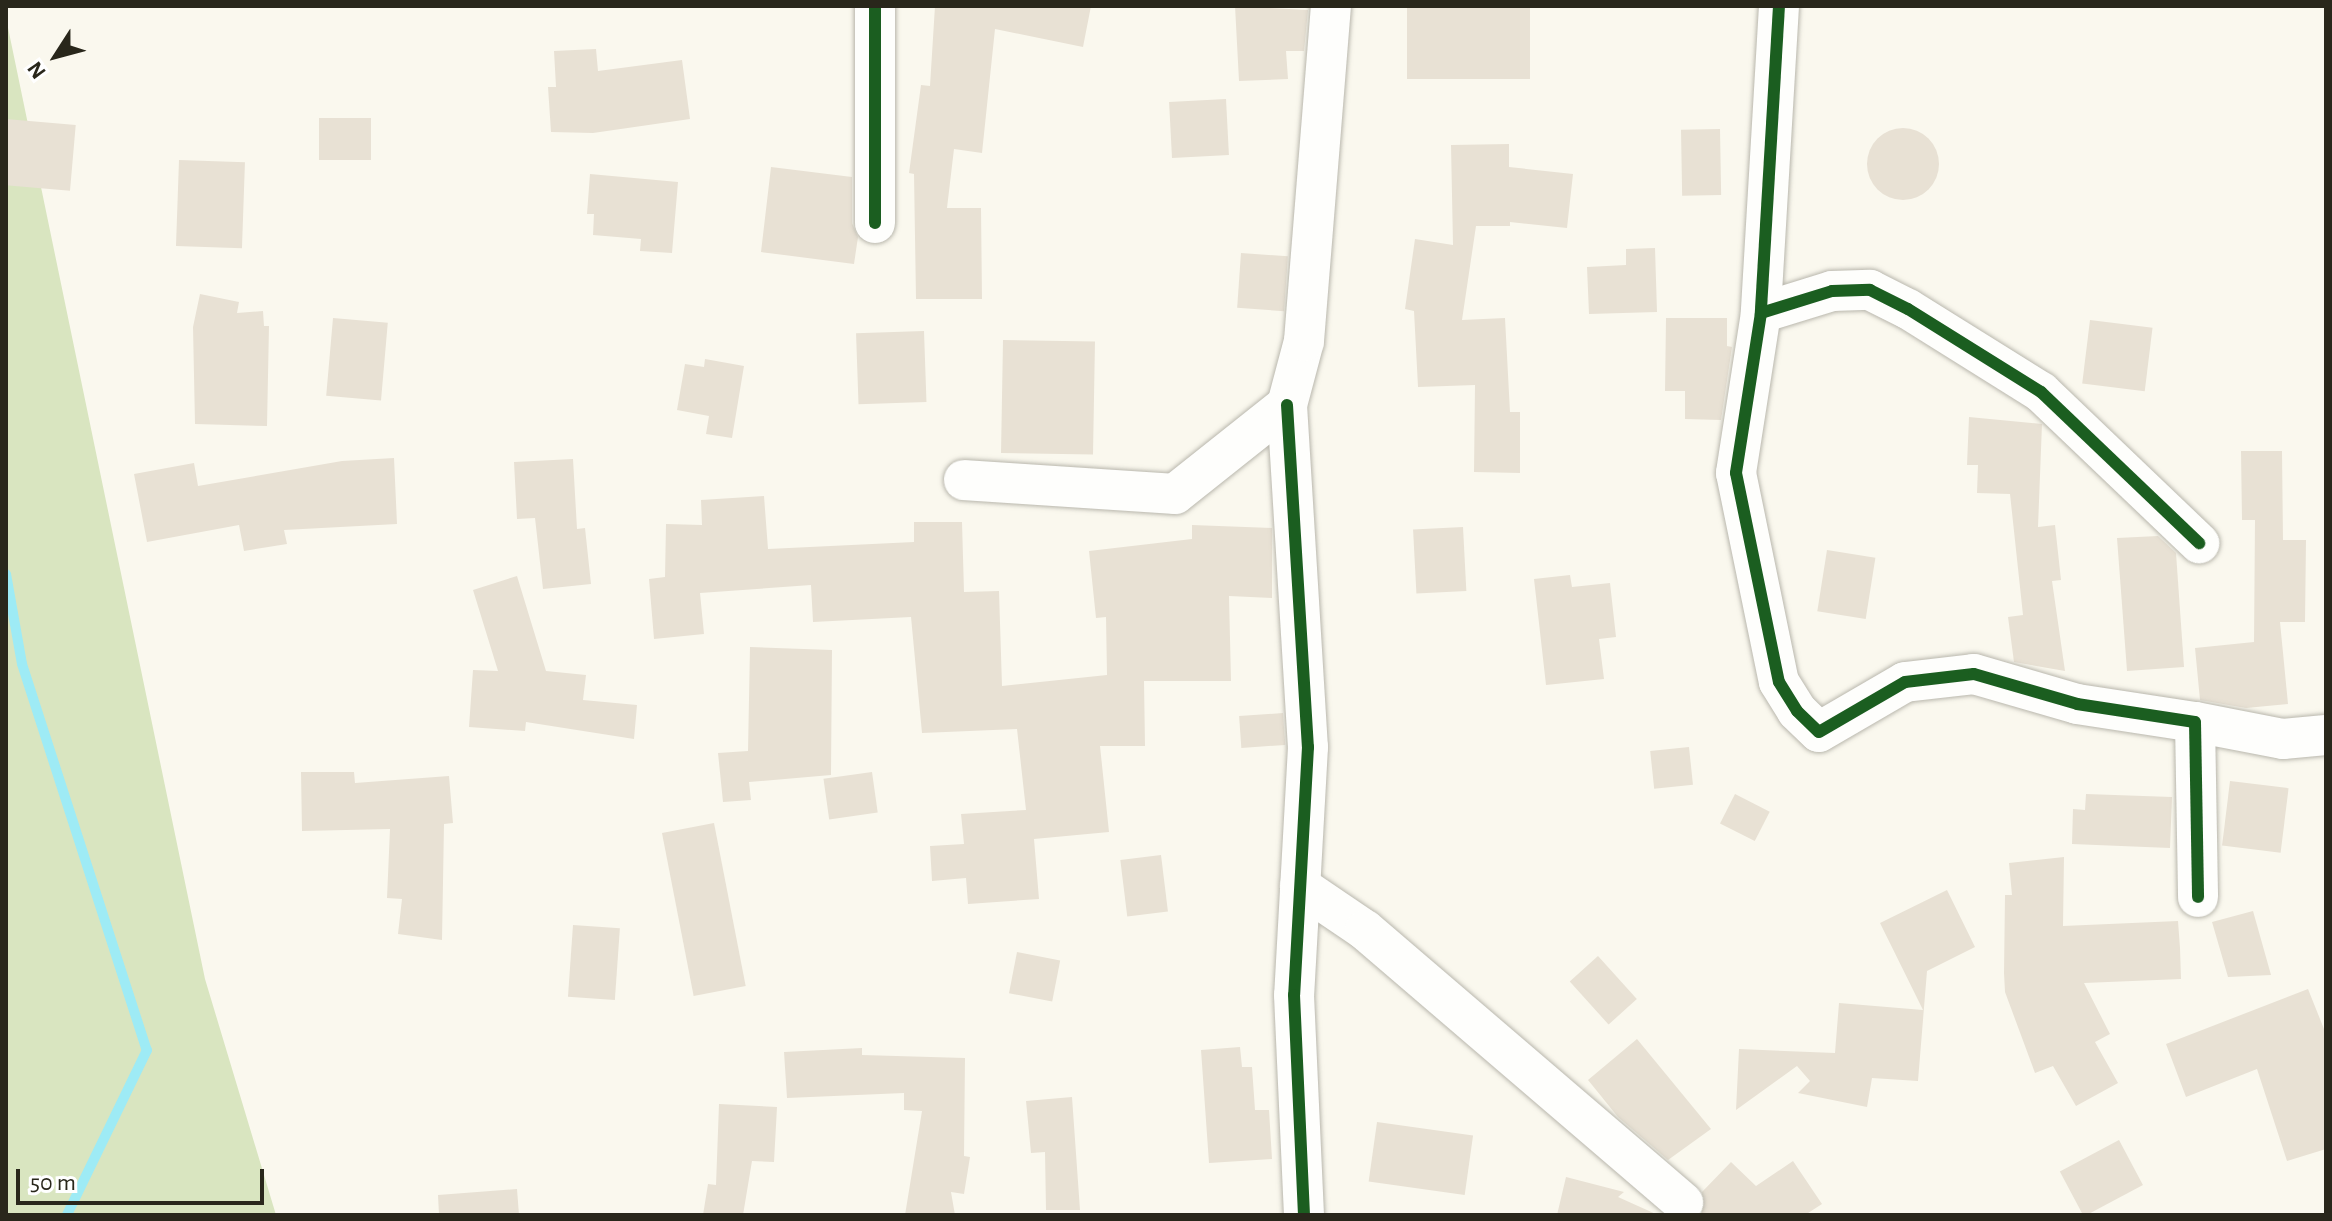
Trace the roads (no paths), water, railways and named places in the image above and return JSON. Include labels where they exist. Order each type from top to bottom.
[{"type":"street","points":[[875,6],[875,223]]},
{"type":"street","points":[[1304,1215],[1294,995],[1308,747],[1287,405],[1304,341],[1331,6]]},
{"type":"street","points":[[1779,6],[1761,313],[1736,473],[1763,591],[1767,641],[1779,682],[1797,711],[1819,732],[1905,682],[1974,674],[2077,704],[2283,739],[2326,735]]},
{"type":"street","points":[[1761,313],[1845,291],[1870,290],[1908,309],[2041,392],[2199,543]]},
{"type":"street","points":[[964,480],[1175,494],[1287,405]]},
{"type":"street","points":[[2195,722],[2198,897]]},
{"type":"street","points":[[1300,886],[1365,930],[1683,1203]]},
{"type":"waterway","points":[[6,574],[22,664],[147,1050],[67,1215]]}]
